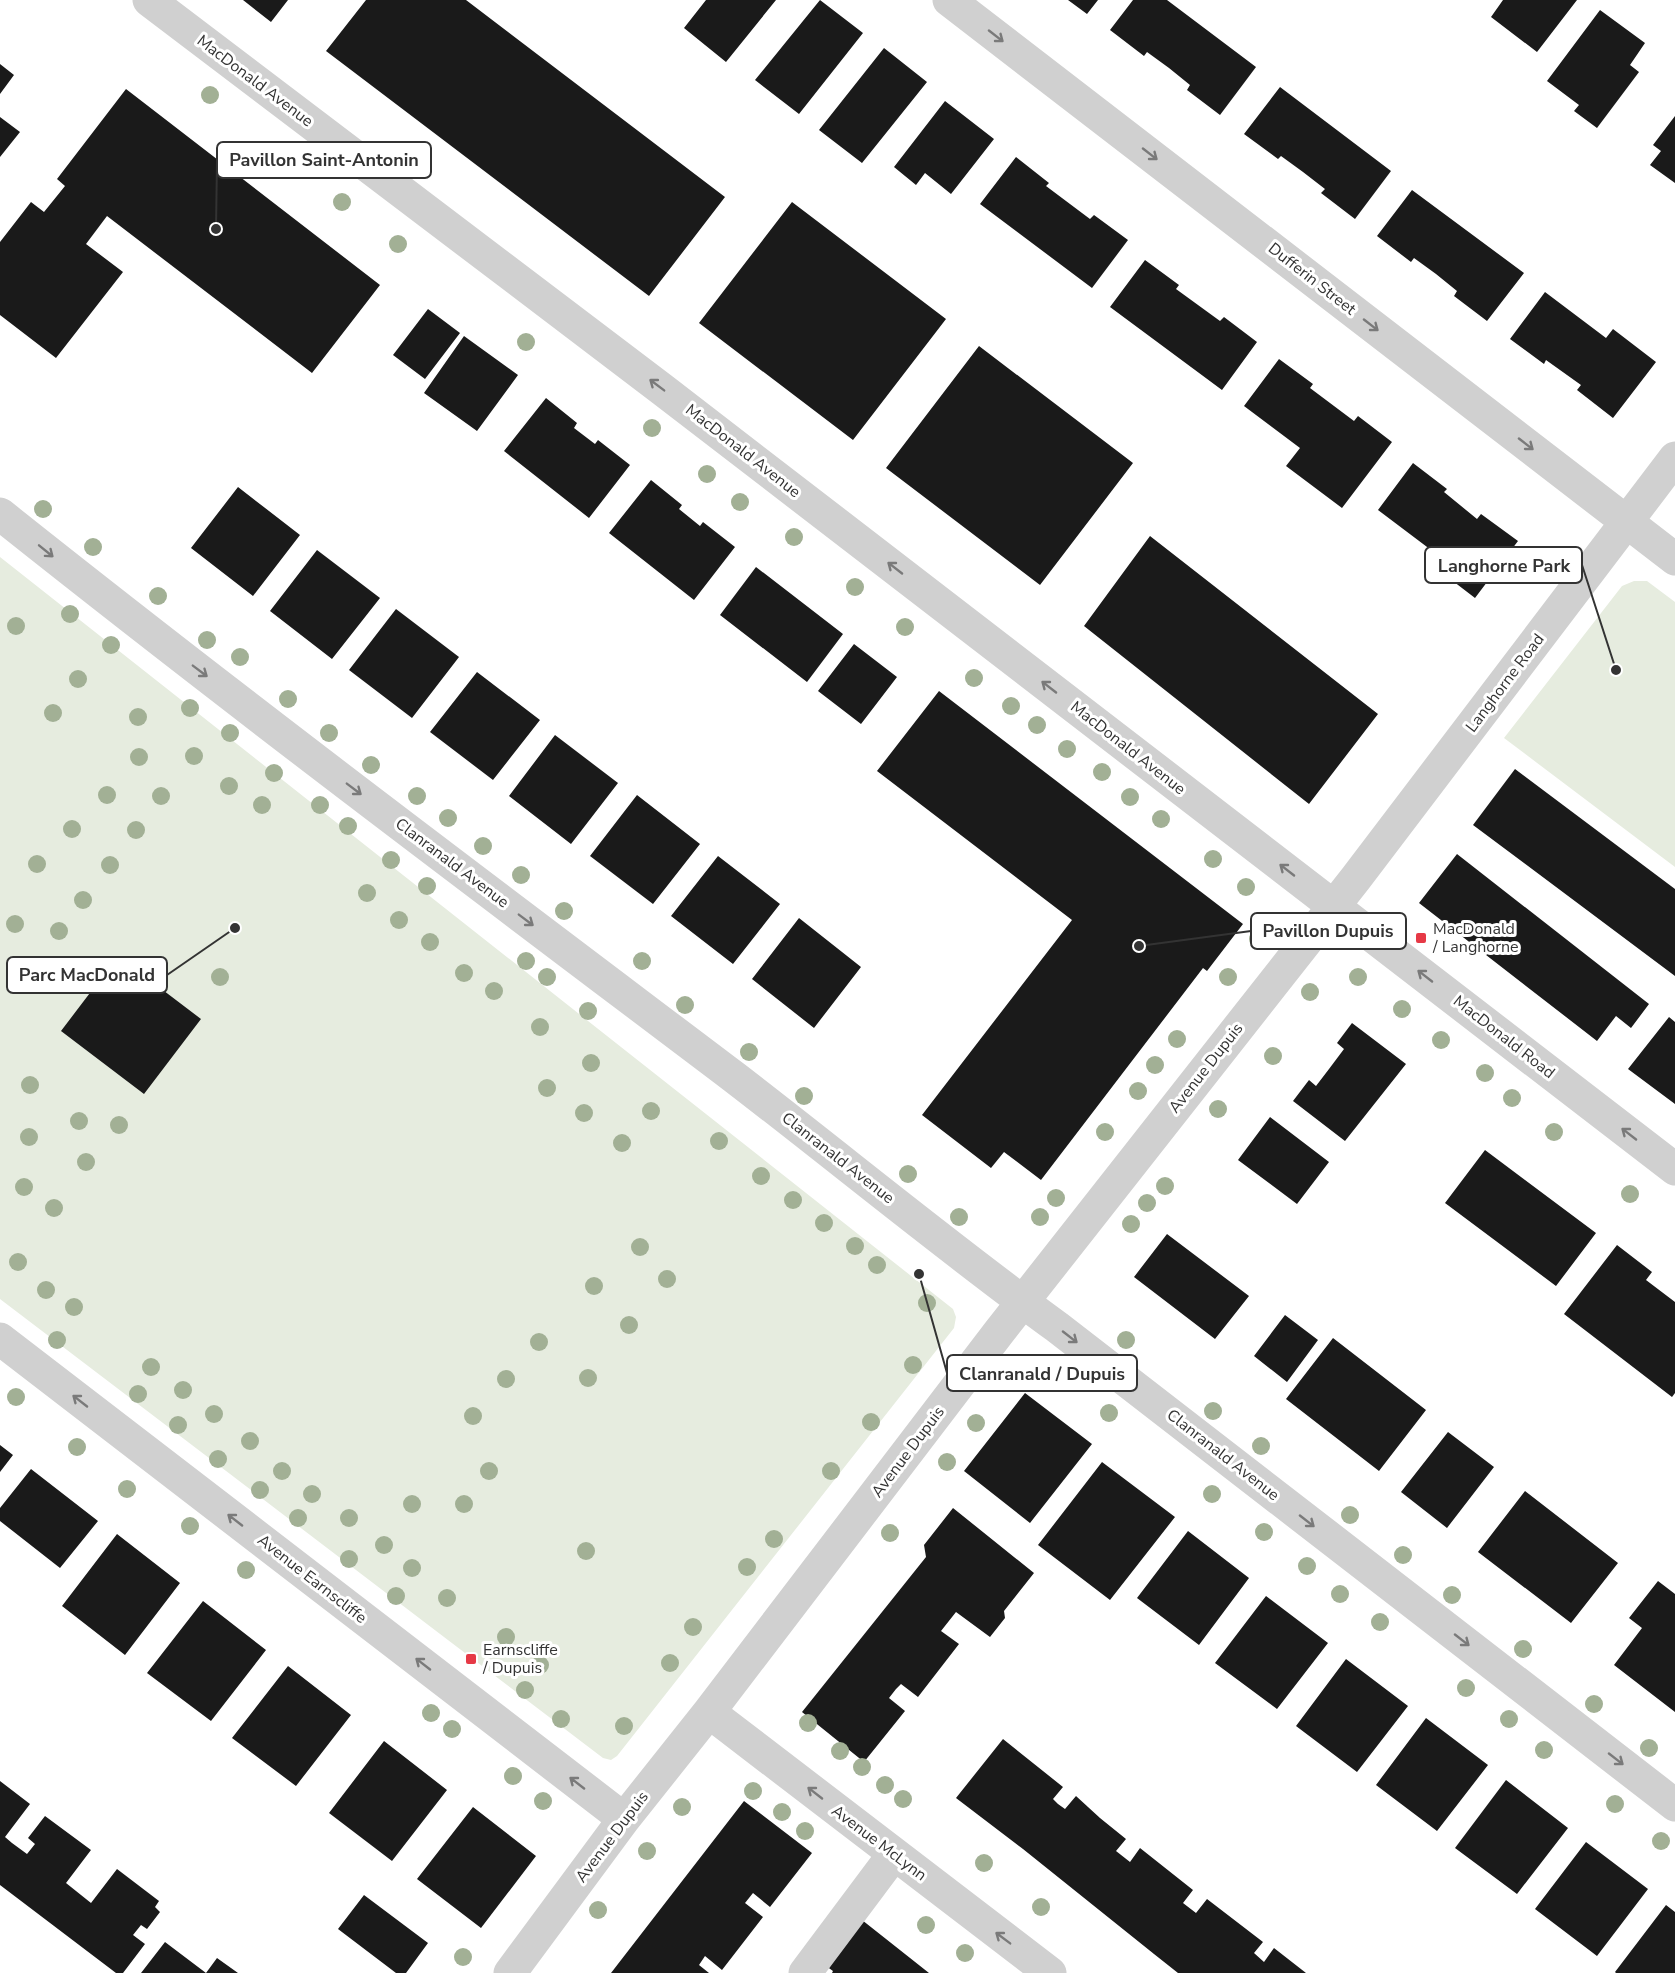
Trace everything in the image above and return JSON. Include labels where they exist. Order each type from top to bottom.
[{"type":"street","name":"MacDonald Avenue","points":[[149,0],[673,398],[1334,906]]},
{"type":"street","name":"Dufferin Street","points":[[949,0],[1675,559]]},
{"type":"street","name":"Langhorne Road","points":[[1334,906],[1675,458]]},
{"type":"street","name":"Clanranald Avenue","points":[[0,514],[127,615],[780,1112],[1675,1804]]},
{"type":"street","name":"MacDonald Road","points":[[1334,906],[1675,1169]]},
{"type":"street","name":"Avenue Dupuis","points":[[510,1973],[624,1819],[709,1712],[1023,1302],[1334,906]]},
{"type":"street","name":"Avenue Earnscliffe","points":[[0,1339],[624,1819]]},
{"type":"street","name":"Avenue McLynn","points":[[709,1712],[1050,1973]]},
{"type":"street","points":[[805,1973],[894,1854]]},
{"type":"shaded area","points":[[0,557],[953,1309],[956,1317],[954,1328],[617,1756],[611,1760],[603,1758],[0,1299]]},
{"type":"shaded area","points":[[1634,581],[1647,581],[1675,602],[1675,867],[1504,738],[1622,586]]},
{"type":"building","points":[[243,0],[288,0],[271,22]]},
{"type":"building","points":[[366,0],[466,0],[725,197],[649,296],[326,51]]},
{"type":"building","points":[[706,0],[776,0],[726,62],[684,28]]},
{"type":"building","points":[[820,0],[863,33],[799,114],[755,80]]},
{"type":"building","points":[[1068,0],[1098,0],[1087,14]]},
{"type":"building","points":[[1133,0],[1167,0],[1256,67],[1220,115],[1187,90],[1190,85],[1169,68],[1147,52],[1144,56],[1110,30]]},
{"type":"building","points":[[1503,0],[1577,0],[1537,52],[1491,17]]},
{"type":"building","points":[[1600,10],[1645,43],[1630,65],[1639,72],[1597,128],[1574,111],[1579,105],[1547,81]]},
{"type":"building","points":[[884,48],[927,82],[862,163],[819,130]]},
{"type":"building","points":[[0,64],[14,75],[0,94]]},
{"type":"building","points":[[1280,87],[1391,171],[1355,219],[1321,193],[1325,189],[1303,172],[1281,156],[1278,159],[1244,134]]},
{"type":"building","points":[[126,89],[380,285],[312,373],[107,216],[86,244],[123,272],[56,358],[0,315],[0,242],[31,202],[44,212],[65,186],[57,179]]},
{"type":"building","points":[[945,101],[994,139],[951,194],[925,173],[916,185],[894,167]]},
{"type":"building","points":[[1675,116],[1675,183],[1650,165],[1661,151],[1653,145]]},
{"type":"building","points":[[0,117],[20,132],[0,157]]},
{"type":"building","points":[[1016,157],[1049,183],[1046,186],[1090,219],[1094,215],[1128,240],[1092,288],[980,204]]},
{"type":"building","points":[[1412,190],[1524,273],[1487,321],[1454,296],[1457,291],[1436,274],[1414,258],[1411,262],[1377,236]]},
{"type":"building","points":[[792,202],[946,319],[853,440],[699,323]]},
{"type":"building","points":[[1145,260],[1179,285],[1176,289],[1220,321],[1224,317],[1257,342],[1222,390],[1110,307]]},
{"type":"building","points":[[1545,292],[1606,338],[1613,329],[1656,362],[1613,418],[1577,390],[1581,385],[1546,360],[1544,364],[1510,339]]},
{"type":"building","points":[[428,309],[460,333],[425,379],[393,355]]},
{"type":"building","points":[[464,336],[518,375],[477,431],[424,393]]},
{"type":"building","points":[[979,346],[1133,463],[1040,585],[886,468]]},
{"type":"building","points":[[1279,359],[1313,384],[1310,388],[1354,421],[1358,416],[1392,442],[1342,508],[1286,466],[1300,448],[1244,406]]},
{"type":"building","points":[[546,398],[577,423],[574,428],[595,444],[598,440],[630,465],[589,518],[504,451]]},
{"type":"building","points":[[1413,463],[1447,489],[1444,492],[1477,519],[1481,514],[1518,541],[1475,598],[1432,565],[1439,556],[1378,510]]},
{"type":"building","points":[[651,480],[682,505],[679,509],[700,526],[703,522],[735,547],[694,600],[609,533]]},
{"type":"building","points":[[238,487],[300,535],[253,596],[191,548]]},
{"type":"building","points":[[1150,536],[1378,714],[1309,804],[1084,626]]},
{"type":"building","points":[[317,550],[380,598],[332,659],[270,611]]},
{"type":"building","points":[[756,567],[843,634],[807,682],[720,615]]},
{"type":"building","points":[[396,609],[459,657],[412,718],[349,670]]},
{"type":"building","points":[[854,644],[897,677],[861,724],[818,691]]},
{"type":"building","points":[[477,672],[540,720],[493,780],[430,732]]},
{"type":"building","points":[[939,691],[1243,924],[1207,971],[1203,968],[1041,1180],[1004,1152],[991,1168],[922,1115],[1072,920],[877,771]]},
{"type":"building","points":[[555,735],[618,783],[571,844],[509,796]]},
{"type":"building","points":[[1515,769],[1675,889],[1675,976],[1473,825]]},
{"type":"building","points":[[637,795],[700,844],[653,904],[590,856]]},
{"type":"building","points":[[1457,854],[1649,1004],[1631,1028],[1616,1016],[1597,1041],[1419,903]]},
{"type":"building","points":[[718,856],[780,904],[733,964],[671,916]]},
{"type":"building","points":[[799,918],[861,967],[814,1028],[752,979]]},
{"type":"building","points":[[118,956],[201,1019],[144,1094],[61,1031]]},
{"type":"building","points":[[1669,1017],[1675,1022],[1675,1104],[1628,1069]]},
{"type":"building","points":[[1352,1023],[1406,1064],[1345,1141],[1293,1101],[1309,1080],[1316,1086],[1329,1069],[1344,1049],[1337,1043]]},
{"type":"building","points":[[1270,1117],[1329,1162],[1297,1204],[1238,1160]]},
{"type":"building","points":[[1485,1150],[1596,1233],[1556,1286],[1445,1203]]},
{"type":"building","points":[[1167,1234],[1249,1296],[1215,1339],[1134,1277]]},
{"type":"building","points":[[1617,1245],[1652,1272],[1646,1280],[1675,1302],[1675,1393],[1672,1397],[1564,1314]]},
{"type":"building","points":[[1285,1315],[1318,1340],[1287,1382],[1254,1356]]},
{"type":"building","points":[[1333,1338],[1426,1410],[1379,1471],[1286,1399]]},
{"type":"building","points":[[1025,1393],[1092,1444],[1030,1523],[964,1471]]},
{"type":"building","points":[[1448,1432],[1494,1467],[1447,1528],[1401,1492]]},
{"type":"building","points":[[0,1445],[13,1455],[0,1472]]},
{"type":"building","points":[[1102,1462],[1175,1517],[1110,1600],[1038,1545]]},
{"type":"building","points":[[31,1469],[98,1521],[60,1568],[0,1521],[0,1508]]},
{"type":"building","points":[[1525,1491],[1618,1563],[1571,1623],[1478,1552]]},
{"type":"building","points":[[953,1508],[1034,1573],[1004,1611],[1005,1618],[990,1637],[956,1612],[941,1631],[959,1644],[918,1697],[901,1684],[896,1689],[889,1698],[905,1711],[864,1762],[802,1712],[926,1557],[924,1545]]},
{"type":"building","points":[[1188,1531],[1249,1578],[1199,1645],[1137,1598]]},
{"type":"building","points":[[117,1534],[180,1583],[125,1655],[62,1606]]},
{"type":"building","points":[[1658,1581],[1675,1594],[1675,1712],[1614,1665],[1642,1628],[1629,1618]]},
{"type":"building","points":[[1266,1596],[1328,1643],[1277,1709],[1215,1663]]},
{"type":"building","points":[[203,1601],[266,1650],[211,1721],[147,1673]]},
{"type":"building","points":[[1346,1659],[1408,1706],[1357,1772],[1296,1726]]},
{"type":"building","points":[[288,1666],[351,1715],[296,1786],[232,1738]]},
{"type":"building","points":[[1426,1718],[1488,1765],[1437,1831],[1376,1785]]},
{"type":"building","points":[[1003,1739],[1063,1787],[1053,1799],[1058,1804],[1065,1809],[1076,1796],[1126,1839],[1116,1851],[1130,1862],[1140,1848],[1193,1890],[1183,1903],[1196,1913],[1207,1899],[1263,1942],[1254,1953],[1264,1962],[1274,1948],[1306,1973],[1178,1973],[956,1798]]},
{"type":"building","points":[[384,1741],[447,1790],[392,1861],[329,1813]]},
{"type":"building","points":[[1506,1780],[1568,1828],[1517,1894],[1455,1848]]},
{"type":"building","points":[[0,1781],[30,1804],[5,1837],[12,1843],[27,1854],[35,1844],[28,1838],[45,1816],[91,1850],[66,1883],[91,1903],[117,1869],[159,1901],[155,1907],[160,1912],[147,1929],[141,1925],[133,1935],[145,1944],[123,1973],[116,1973],[0,1885]]},
{"type":"building","points":[[744,1801],[812,1853],[770,1907],[753,1893],[745,1903],[763,1917],[722,1970],[705,1956],[699,1965],[709,1973],[611,1973]]},
{"type":"building","points":[[473,1807],[536,1856],[481,1928],[417,1879]]},
{"type":"building","points":[[1586,1842],[1648,1889],[1597,1956],[1535,1909]]},
{"type":"building","points":[[364,1895],[428,1943],[406,1973],[396,1973],[338,1929]]},
{"type":"building","points":[[1666,1905],[1675,1912],[1675,1973],[1616,1973],[1615,1972]]},
{"type":"building","points":[[862,1920],[929,1973],[832,1973],[833,1971],[826,1966]]},
{"type":"building","points":[[165,1942],[206,1973],[141,1973]]},
{"type":"building","points":[[217,1958],[238,1973],[206,1973]]},
{"type":"place","name":"Pavillon Saint-Antonin","points":[[216,229]]},
{"type":"place","name":"Langhorne Park","points":[[1616,670]]},
{"type":"place","name":"Parc MacDonald","points":[[235,928]]},
{"type":"place","name":"MacDonald / Langhorne","points":[[1421,938]]},
{"type":"place","name":"Pavillon Dupuis","points":[[1139,946]]},
{"type":"place","name":"Clanranald / Dupuis","points":[[919,1274]]},
{"type":"place","name":"Earnscliffe / Dupuis","points":[[471,1659]]}]
